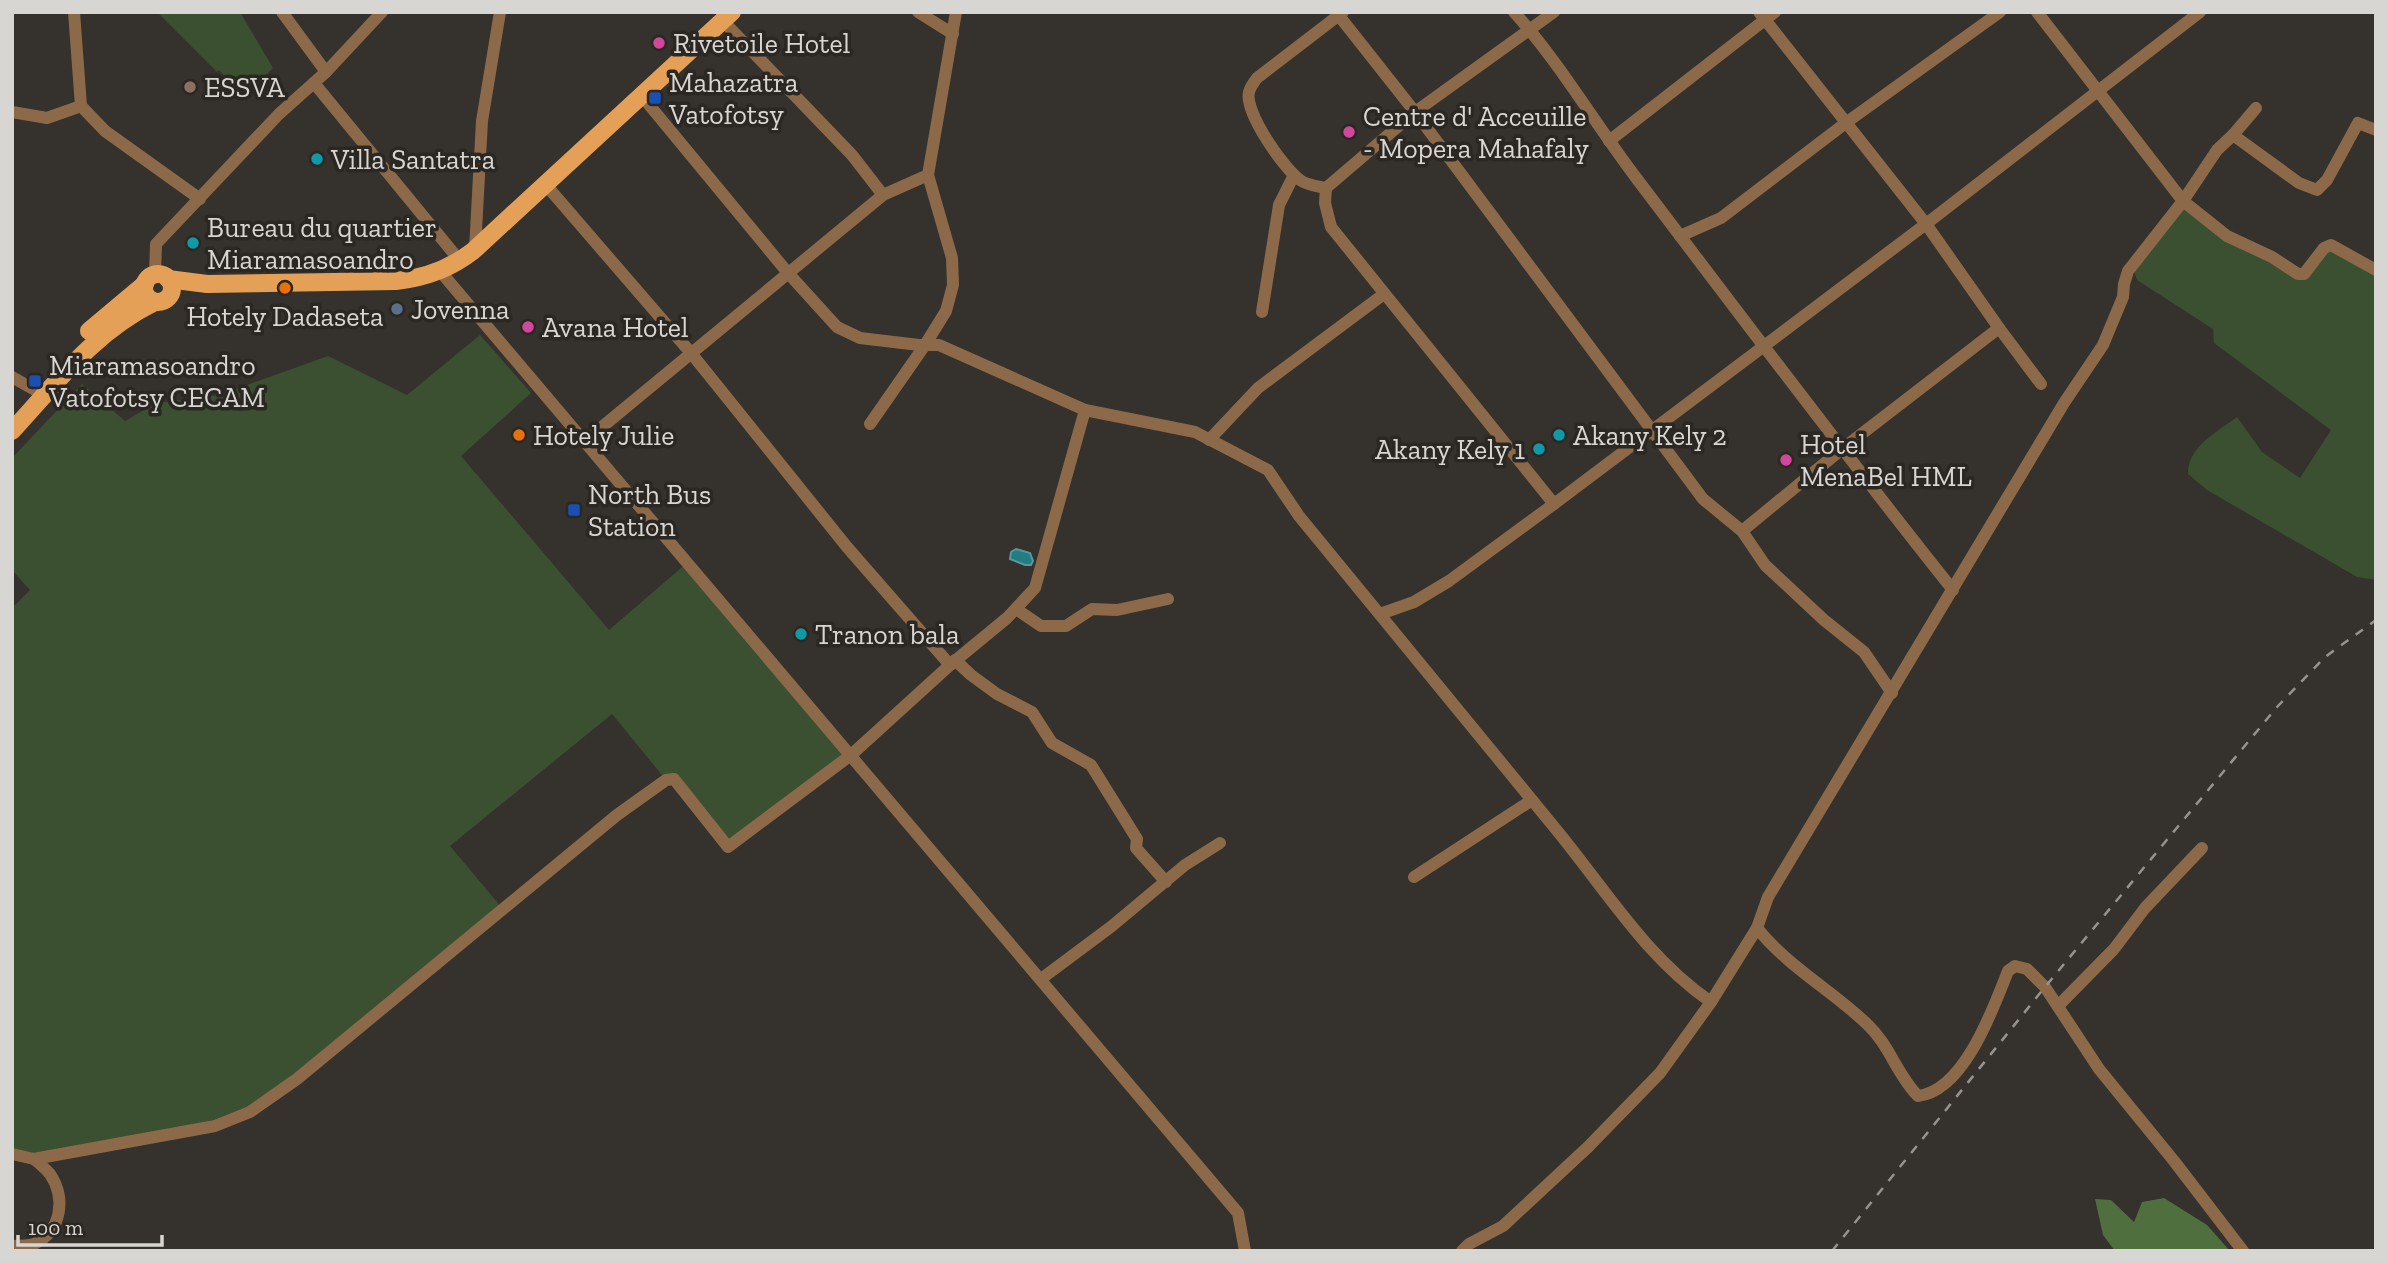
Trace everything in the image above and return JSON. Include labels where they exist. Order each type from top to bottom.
[{"type":"main road","points":[[12,414],[85,336],[159,287],[396,281],[440,271],[460,261],[546,185],[727,16]]},
{"type":"main road","points":[[12,431],[103,334],[136,311],[159,287]]},
{"type":"street","points":[[74,12],[81,106],[105,131],[200,198]]},
{"type":"street","points":[[282,12],[326,72]]},
{"type":"street","points":[[159,287],[156,244],[279,114],[326,72],[382,12]]},
{"type":"street","points":[[475,249],[482,121],[499,12]]},
{"type":"street","points":[[918,12],[953,34]]},
{"type":"street","points":[[870,424],[946,311],[953,285],[953,258],[928,175],[956,12]]},
{"type":"street","points":[[1514,12],[1530,30],[1680,236],[1953,590]]},
{"type":"street","points":[[1554,12],[1415,112],[1326,188],[1325,203],[1331,227],[1554,504]]},
{"type":"street","points":[[1680,236],[1721,218],[1847,122],[2000,12]]},
{"type":"street","points":[[2037,12],[2183,201],[2227,236],[2272,257],[2298,274],[2304,274],[2324,248],[2331,245],[2376,271]]},
{"type":"street","points":[[1380,614],[1415,603],[1554,504],[1926,224],[2200,12]]},
{"type":"street","points":[[1326,188],[1302,182],[1288,170],[1254,118],[1248,102],[1249,92],[1257,78],[1339,13],[1703,499],[1742,531],[1765,565],[1824,620],[1864,652],[1892,693]]},
{"type":"street","points":[[1609,141],[1766,15],[1926,224],[2041,384]]},
{"type":"street","points":[[727,16],[852,155],[883,195]]},
{"type":"street","points":[[314,83],[460,261]]},
{"type":"street","points":[[641,95],[788,273],[837,327],[860,338],[939,345],[1085,410],[1195,432],[1268,470],[1299,516],[1595,878],[1645,945],[1688,986],[1711,1002]]},
{"type":"street","points":[[12,112],[47,118],[81,106]]},
{"type":"street","points":[[1462,1251],[1469,1244],[1503,1226],[1588,1147],[1660,1073],[1711,1002],[1757,928],[1768,897],[2064,403],[2103,345],[2123,297],[2128,271],[2183,201],[2217,150],[2256,108]]},
{"type":"street","points":[[2233,135],[2299,183],[2317,190],[2327,180],[2358,123],[2376,130]]},
{"type":"street","points":[[585,440],[883,195],[928,175]]},
{"type":"street","points":[[1262,312],[1279,205],[1294,175]]},
{"type":"street","points":[[546,185],[691,353],[847,547],[953,662],[997,694],[1032,712],[1052,743],[1091,765],[1137,839],[1136,848],[1166,882]]},
{"type":"street","points":[[440,271],[1238,1213],[1245,1251]]},
{"type":"street","points":[[1209,440],[1258,388],[1384,294]]},
{"type":"street","points":[[1742,531],[1842,449],[1999,328]]},
{"type":"street","points":[[12,377],[35,390]]},
{"type":"street","points":[[12,1154],[34,1159],[215,1126],[250,1112],[297,1079],[617,815],[666,780],[674,779],[728,847],[851,755],[1016,609],[1035,588],[1085,410]]},
{"type":"street","points":[[1016,609],[1041,626],[1066,626],[1093,609],[1117,610],[1168,599]]},
{"type":"street","points":[[1413,877],[1532,800]]},
{"type":"street","points":[[1041,979],[1112,926],[1185,865],[1220,843]]},
{"type":"street","points":[[2058,1006],[2115,949],[2145,908],[2202,848]]},
{"type":"street","points":[[1757,928],[1773,948],[1868,1025],[1888,1047],[1906,1084],[1918,1096],[1931,1095],[1952,1077],[1983,1032],[2008,971],[2015,966],[2026,969],[2045,987],[2099,1069],[2243,1251]]},
{"type":"street","points":[[12,1246],[33,1245],[51,1231],[60,1213],[59,1192],[49,1172],[34,1159]]},
{"type":"green space","points":[[157,12],[240,12],[273,68],[243,99],[221,72],[217,72]]},
{"type":"green space","points":[[2184,202],[2298,275],[2323,243],[2376,268],[2376,580],[2357,577],[2207,490],[2188,474],[2189,464],[2198,448],[2237,417],[2262,452],[2300,478],[2331,430],[2214,343],[2213,329],[2137,280],[2134,271]]},
{"type":"green space","points":[[480,335],[531,393],[461,456],[609,630],[688,562],[851,755],[728,847],[675,779],[666,780],[612,714],[450,846],[503,909],[250,1112],[34,1159],[12,1154],[12,608],[30,590],[12,570],[12,458],[82,384],[125,421],[156,403],[219,395],[328,356],[407,395]]},
{"type":"green space","points":[[2164,1198],[2207,1225],[2230,1251],[2115,1251],[2103,1235],[2095,1199],[2111,1200],[2134,1222],[2142,1202]]},
{"type":"water","points":[[1016,549],[1030,553],[1033,561],[1031,565],[1010,559],[1011,552]]},
{"type":"railway","points":[[1832,1251],[2045,987],[2277,707],[2325,657],[2376,620]]},
{"type":"place","name":"Rivetoile Hotel","points":[[659,43]]},
{"type":"place","name":"ESSVA","points":[[190,87]]},
{"type":"place","name":"Mahazatra Vatofotsy","points":[[655,98]]},
{"type":"place","name":"Centre d' Acceuille - Mopera Mahafaly","points":[[1349,132]]},
{"type":"place","name":"Villa Santatra","points":[[317,159]]},
{"type":"place","name":"Bureau du quartier Miaramasoandro","points":[[193,243]]},
{"type":"place","name":"Hotely Dadaseta","points":[[285,288]]},
{"type":"place","name":"Jovenna","points":[[397,309]]},
{"type":"place","name":"Avana Hotel","points":[[528,327]]},
{"type":"place","name":"Miaramasoandro Vatofotsy CECAM","points":[[35,381]]},
{"type":"place","name":"Hotely Julie","points":[[519,435]]},
{"type":"place","name":"Akany Kely 2","points":[[1559,435]]},
{"type":"place","name":"Akany Kely 1","points":[[1539,449]]},
{"type":"place","name":"Hotel MenaBel HML","points":[[1786,460]]},
{"type":"place","name":"North Bus Station","points":[[574,510]]},
{"type":"place","name":"Tranon bala","points":[[801,634]]}]
